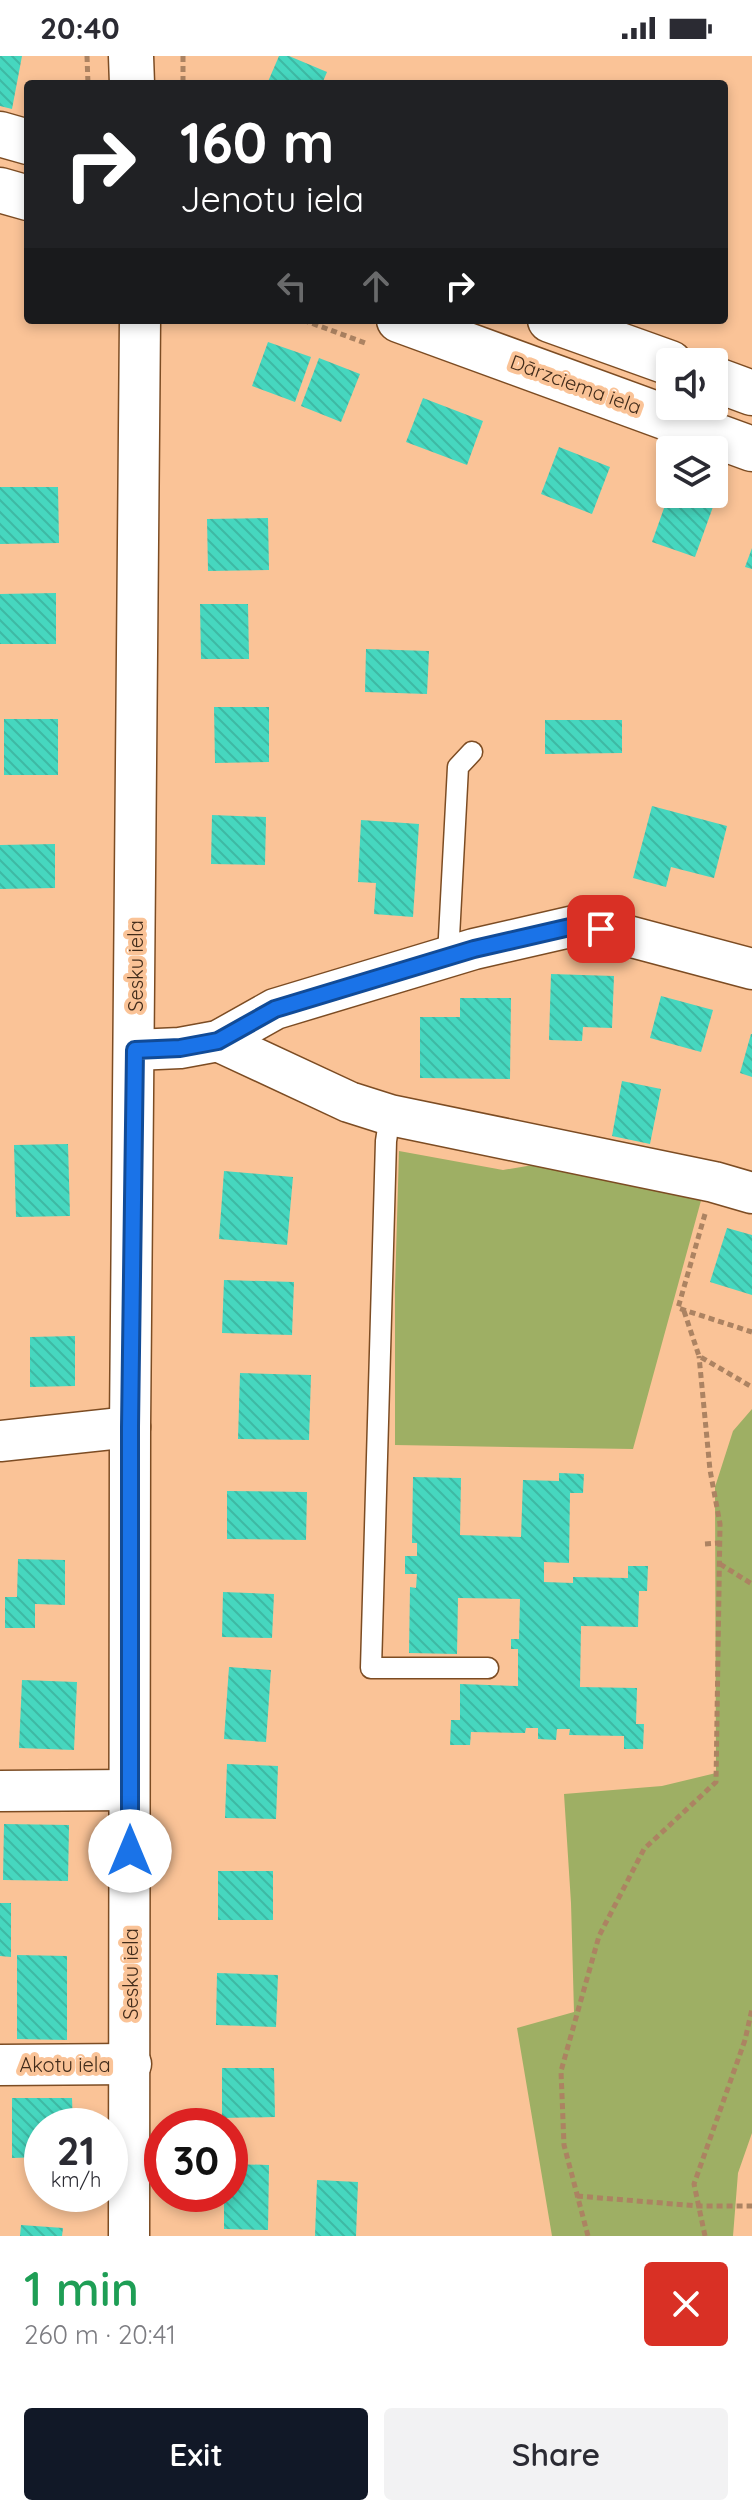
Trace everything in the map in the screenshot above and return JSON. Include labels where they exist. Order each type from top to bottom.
[{"type":"main road","points":[[131,56],[132,80]]},
{"type":"main road","points":[[0,134],[24,141]]},
{"type":"main road","points":[[0,190],[24,197]]},
{"type":"main road","name":"Dārzciema iela","points":[[410,324],[752,449]]},
{"type":"main road","points":[[561,324],[656,358]]},
{"type":"main road","points":[[728,384],[752,393]]},
{"type":"street","name":"Sesku iela","points":[[129,2236],[130,1427],[140,324]]},
{"type":"street","points":[[135,1050],[180,1048],[218,1041],[275,1009],[448,956],[583,924],[752,969]]},
{"type":"street","points":[[218,1041],[349,1102],[390,1115],[714,1182],[752,1193]]},
{"type":"street","points":[[0,1441],[130,1427]]},
{"type":"street","points":[[0,1791],[129,1790]]},
{"type":"street","name":"Akotu iela","points":[[0,2065],[131,2064]]},
{"type":"lane","points":[[448,956],[458,767],[472,752]]},
{"type":"lane","points":[[390,1115],[386,1141],[371,1668],[488,1668]]},
{"type":"path","points":[[87,56],[88,80]]},
{"type":"path","points":[[183,56],[183,80]]},
{"type":"path","points":[[714,1182],[678,1308],[752,1332]]},
{"type":"path","points":[[588,2236],[564,2145],[561,2071],[599,1936],[644,1849],[716,1782],[720,1524],[710,1470],[699,1356],[684,1310]]},
{"type":"path","points":[[699,1356],[752,1387]]},
{"type":"path","points":[[705,1544],[720,1543]]},
{"type":"path","points":[[720,1564],[752,1584]]},
{"type":"path","points":[[705,2236],[694,2184],[745,2040],[752,2009]]},
{"type":"path","points":[[577,2196],[698,2206],[752,2206]]},
{"type":"green space","points":[[399,1151],[503,1170],[533,1165],[702,1197],[633,1449],[395,1445]]},
{"type":"green space","points":[[752,1409],[752,2133],[738,2173],[733,2236],[552,2236],[517,2028],[574,2012],[564,1794],[662,1786],[716,1773],[715,1487],[733,1431]]},
{"type":"building","points":[[0,56],[22,56],[12,109],[0,106]]},
{"type":"building","points":[[279,56],[289,56],[327,72],[324,80],[269,80]]},
{"type":"building","points":[[268,342],[311,357],[295,402],[252,386]]},
{"type":"building","points":[[319,358],[360,374],[341,422],[301,406]]},
{"type":"building","points":[[423,398],[483,421],[467,465],[406,442]]},
{"type":"building","points":[[559,447],[610,467],[592,514],[541,494]]},
{"type":"building","points":[[0,487],[58,487],[59,543],[0,544]]},
{"type":"building","points":[[664,508],[713,508],[695,557],[652,542]]},
{"type":"building","points":[[268,518],[269,570],[208,571],[207,519]]},
{"type":"building","points":[[752,548],[752,569],[745,567]]},
{"type":"building","points":[[56,593],[56,644],[0,644],[0,594]]},
{"type":"building","points":[[200,604],[248,604],[249,659],[201,659]]},
{"type":"building","points":[[366,649],[429,651],[427,694],[365,692]]},
{"type":"building","points":[[214,707],[269,707],[269,762],[215,763]]},
{"type":"building","points":[[4,719],[58,719],[58,775],[4,775]]},
{"type":"building","points":[[545,720],[622,720],[622,753],[545,754]]},
{"type":"building","points":[[652,806],[727,826],[714,878],[671,867],[666,887],[633,878]]},
{"type":"building","points":[[212,815],[266,817],[265,865],[211,864]]},
{"type":"building","points":[[361,820],[419,824],[413,917],[374,914],[376,883],[358,882]]},
{"type":"building","points":[[55,844],[55,888],[0,889],[0,845]]},
{"type":"building","points":[[551,974],[614,976],[612,1028],[583,1027],[582,1041],[549,1040]]},
{"type":"building","points":[[661,996],[713,1010],[701,1052],[650,1038]]},
{"type":"building","points":[[460,998],[511,998],[510,1079],[420,1078],[420,1017],[460,1017]]},
{"type":"building","points":[[752,1034],[752,1077],[740,1073]]},
{"type":"building","points":[[622,1081],[661,1089],[650,1144],[612,1136]]},
{"type":"building","points":[[68,1144],[70,1216],[16,1217],[14,1145]]},
{"type":"building","points":[[224,1171],[293,1177],[287,1245],[219,1239]]},
{"type":"building","points":[[727,1228],[752,1235],[752,1295],[710,1282]]},
{"type":"building","points":[[224,1280],[294,1282],[292,1335],[222,1333]]},
{"type":"building","points":[[75,1336],[75,1386],[30,1387],[30,1337]]},
{"type":"building","points":[[240,1373],[311,1375],[309,1440],[238,1439]]},
{"type":"building","points":[[559,1473],[584,1474],[583,1493],[570,1493],[569,1563],[544,1562],[544,1582],[573,1583],[573,1577],[628,1578],[628,1566],[648,1566],[647,1591],[639,1591],[638,1627],[581,1626],[580,1687],[637,1688],[636,1724],[644,1724],[643,1749],[624,1749],[624,1736],[569,1735],[570,1729],[557,1729],[556,1740],[538,1739],[538,1728],[526,1728],[525,1733],[471,1732],[470,1745],[450,1745],[451,1720],[460,1720],[460,1684],[518,1686],[518,1649],[511,1649],[511,1639],[519,1639],[520,1599],[458,1598],[457,1654],[409,1653],[410,1587],[416,1588],[417,1574],[405,1574],[405,1556],[417,1556],[417,1543],[412,1543],[413,1477],[461,1478],[460,1535],[521,1537],[523,1480],[559,1481]]},
{"type":"building","points":[[227,1491],[307,1492],[306,1540],[227,1539]]},
{"type":"building","points":[[18,1559],[65,1560],[65,1605],[35,1604],[35,1628],[5,1628],[5,1597],[17,1597]]},
{"type":"building","points":[[223,1592],[274,1594],[272,1638],[222,1637]]},
{"type":"building","points":[[229,1667],[271,1670],[266,1742],[224,1739]]},
{"type":"building","points":[[22,1680],[77,1682],[74,1750],[19,1748]]},
{"type":"building","points":[[227,1764],[278,1766],[276,1819],[225,1818]]},
{"type":"building","points":[[4,1824],[69,1825],[68,1881],[3,1880]]},
{"type":"building","points":[[218,1871],[273,1871],[273,1920],[218,1920]]},
{"type":"building","points":[[0,1903],[11,1903],[11,1957],[0,1956]]},
{"type":"building","points":[[17,1955],[67,1956],[67,2040],[17,2039]]},
{"type":"building","points":[[217,1973],[278,1975],[276,2027],[216,2025]]},
{"type":"building","points":[[222,2068],[274,2068],[275,2117],[248,2118],[248,2108],[222,2108]]},
{"type":"building","points":[[12,2098],[72,2098],[72,2108],[24,2108],[24,2158],[12,2158]]},
{"type":"building","points":[[248,2164],[269,2165],[268,2230],[224,2229],[224,2212],[248,2212]]},
{"type":"building","points":[[317,2180],[358,2182],[356,2236],[315,2236]]},
{"type":"building","points":[[21,2225],[63,2228],[62,2236],[20,2236]]},
{"type":"route","points":[[130,1851],[130,1427],[135,1050],[180,1048],[218,1041],[275,1009],[474,949],[583,924],[601,929]]}]
